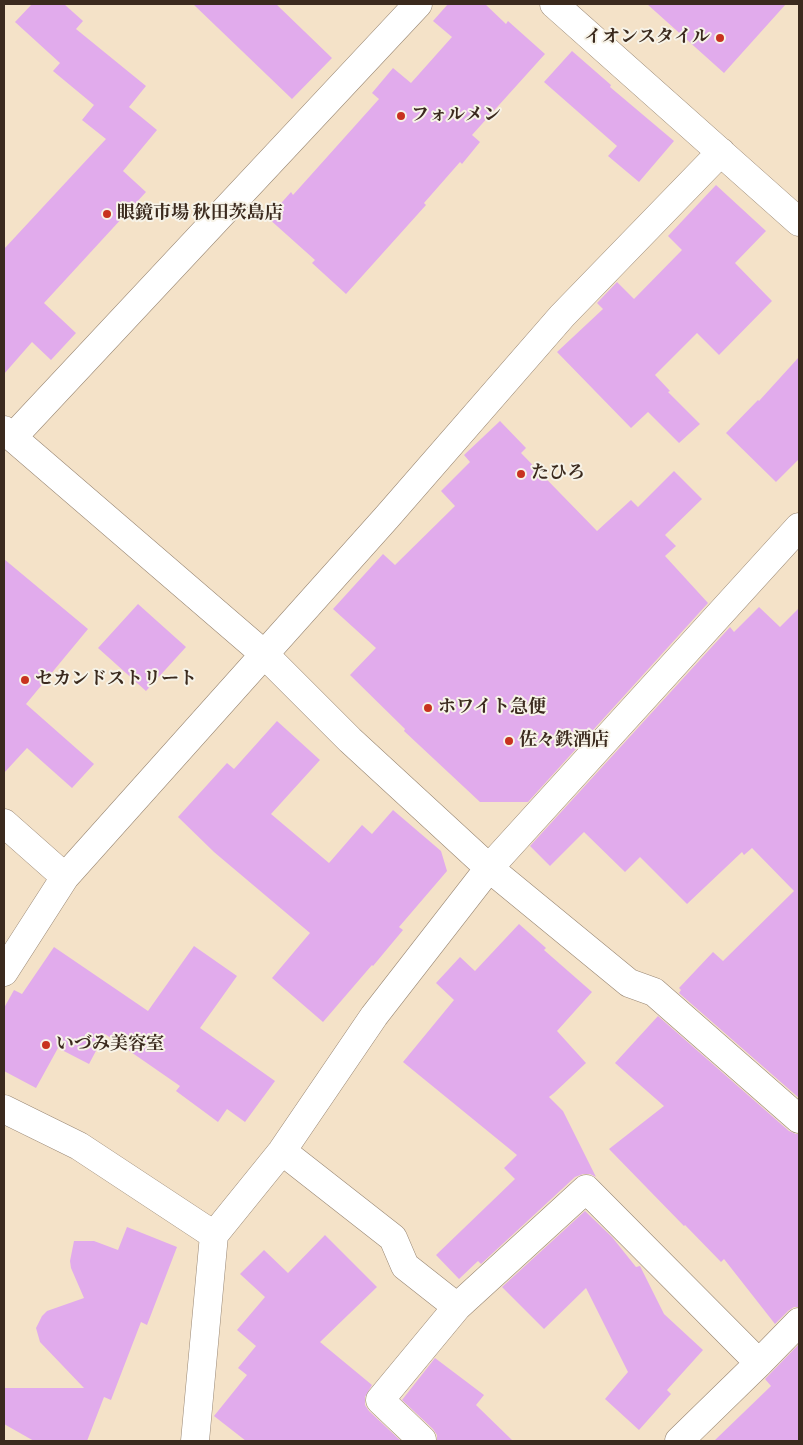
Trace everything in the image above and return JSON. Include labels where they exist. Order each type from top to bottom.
[{"type":"street","points":[[418,4],[8,433],[264,654],[350,740],[489,868],[628,983],[654,992],[799,1119]]},
{"type":"street","points":[[554,4],[799,222]]},
{"type":"street","points":[[4,972],[65,877],[387,517],[562,316],[721,152]]},
{"type":"street","points":[[195,1441],[214,1235],[282,1151],[374,1016],[489,868],[799,527]]},
{"type":"street","points":[[4,823],[65,877]]},
{"type":"street","points":[[4,1109],[80,1146],[214,1235]]},
{"type":"street","points":[[282,1151],[394,1238],[405,1266],[457,1307]]},
{"type":"street","points":[[422,1440],[380,1400],[457,1307],[586,1189],[759,1363]]},
{"type":"street","points":[[680,1441],[799,1322]]},
{"type":"building","points":[[32,4],[64,4],[83,21],[76,29],[146,86],[129,107],[157,130],[123,171],[146,192],[44,303],[76,333],[51,360],[32,342],[4,374],[4,249],[106,139],[82,120],[94,105],[53,71],[60,63],[15,22]]},
{"type":"building","points":[[193,4],[276,4],[332,58],[292,99]]},
{"type":"building","points":[[448,4],[485,4],[506,24],[508,21],[545,54],[472,135],[480,142],[462,164],[460,162],[424,203],[426,205],[346,294],[312,263],[315,260],[268,218],[291,192],[293,195],[379,99],[372,93],[393,68],[411,83],[452,37],[433,21]]},
{"type":"building","name":"イオンスタイル","points":[[647,4],[786,4],[724,73]]},
{"type":"building","points":[[572,51],[611,85],[610,87],[674,141],[639,182],[608,156],[617,146],[544,82]]},
{"type":"building","points":[[716,185],[766,231],[735,263],[772,301],[719,355],[697,333],[655,375],[670,391],[668,392],[700,424],[679,443],[648,412],[631,428],[557,352],[603,309],[597,303],[617,282],[634,299],[682,250],[668,236]]},
{"type":"building","points":[[799,357],[799,459],[776,482],[726,433],[759,401]]},
{"type":"building","points":[[500,421],[526,448],[521,453],[597,531],[631,500],[638,507],[674,471],[702,499],[665,535],[676,546],[665,556],[708,603],[528,802],[480,802],[404,731],[405,729],[350,675],[376,648],[333,609],[383,554],[395,565],[455,506],[441,491],[470,462],[464,455]]},
{"type":"building","name":"セカンドストリート","points":[[4,559],[88,629],[26,704],[94,764],[72,788],[27,748],[4,773]]},
{"type":"building","points":[[138,604],[186,647],[146,691],[98,648]]},
{"type":"building","points":[[759,607],[780,627],[799,608],[799,1098],[679,993],[681,990],[679,988],[713,952],[723,961],[794,891],[752,848],[744,855],[742,852],[687,904],[640,857],[625,872],[584,832],[550,866],[530,846],[730,627],[734,632]]},
{"type":"building","points":[[277,721],[320,760],[271,814],[329,863],[362,825],[372,834],[393,810],[441,851],[447,871],[399,927],[403,930],[323,1022],[272,978],[310,933],[214,852],[178,817],[227,763],[234,769]]},
{"type":"building","points":[[519,924],[546,948],[544,950],[592,992],[557,1031],[586,1063],[549,1097],[563,1111],[596,1177],[590,1174],[583,1174],[575,1177],[481,1264],[478,1261],[459,1279],[436,1255],[515,1179],[504,1168],[517,1155],[403,1062],[454,1000],[436,983],[460,957],[475,971]]},
{"type":"building","points":[[194,946],[237,976],[200,1028],[275,1081],[245,1122],[227,1109],[218,1122],[176,1091],[180,1086],[105,1034],[89,1064],[58,1048],[36,1088],[4,1071],[4,1008],[14,990],[22,994],[54,947],[148,1011]]},
{"type":"building","points":[[658,1016],[789,1131],[799,1134],[799,1307],[794,1307],[788,1311],[775,1324],[724,1259],[721,1262],[609,1149],[664,1106],[615,1063]]},
{"type":"building","points":[[585,1211],[612,1237],[636,1267],[640,1266],[664,1314],[703,1350],[667,1390],[671,1394],[639,1430],[605,1399],[628,1372],[586,1288],[544,1329],[502,1287]]},
{"type":"building","points":[[127,1227],[177,1247],[147,1325],[141,1322],[111,1400],[104,1397],[87,1441],[34,1441],[4,1424],[4,1388],[84,1388],[40,1342],[36,1328],[47,1311],[84,1298],[71,1268],[70,1261],[74,1241],[94,1241],[118,1250]]},
{"type":"building","points":[[325,1235],[377,1287],[320,1342],[372,1385],[365,1397],[365,1405],[401,1441],[246,1441],[214,1416],[247,1375],[238,1368],[256,1346],[237,1330],[265,1297],[240,1274],[264,1250],[288,1273]]},
{"type":"building","points":[[799,1344],[799,1441],[714,1441],[771,1386],[765,1379]]},
{"type":"building","points":[[435,1358],[484,1395],[476,1405],[513,1441],[437,1441],[437,1435],[433,1429],[402,1400]]},
{"type":"place","name":"イオンスタイル","points":[[720,38]]},
{"type":"place","name":"フォルメン","points":[[401,116]]},
{"type":"place","name":"眼鏡市場 秋田茨島店","points":[[107,214]]},
{"type":"place","name":"たひろ","points":[[521,474]]},
{"type":"place","name":"セカンドストリート","points":[[25,680]]},
{"type":"place","name":"ホワイト急便","points":[[428,708]]},
{"type":"place","name":"佐々鉄酒店","points":[[509,741]]},
{"type":"place","name":"いづみ美容室","points":[[46,1045]]}]
